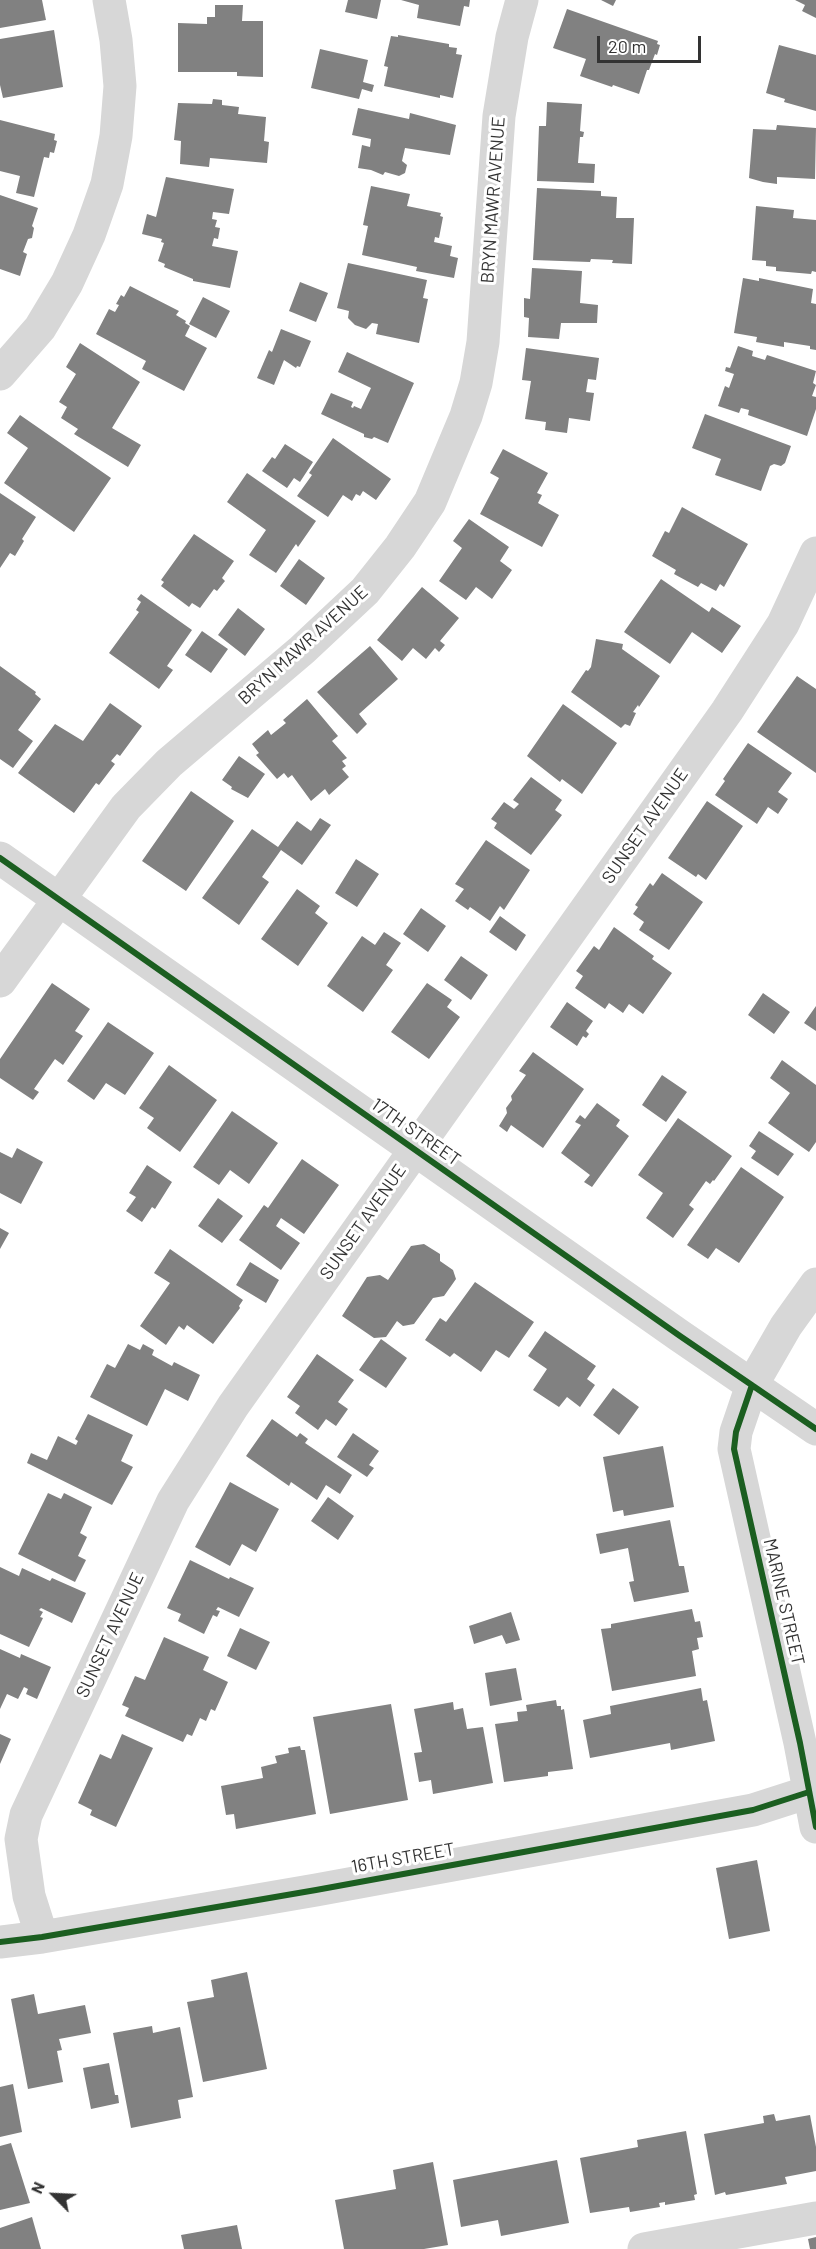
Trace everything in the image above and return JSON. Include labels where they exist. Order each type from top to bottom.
[{"type":"street","points":[[0,374],[40,328],[67,283],[89,235],[107,184],[116,136],[120,86],[116,40],[109,0]]},
{"type":"street","name":"BRYN MAWR AVENUE","points":[[0,981],[126,807],[169,763],[302,650],[365,591],[400,548],[430,502],[466,416],[481,352],[499,116],[512,37],[522,0]]},
{"type":"street","name":"SUNSET AVENUE","points":[[42,1937],[29,1896],[21,1839],[26,1815],[173,1501],[233,1406],[727,711],[783,624],[816,553]]},
{"type":"street","name":"17TH STREET","points":[[0,858],[816,1429]]},
{"type":"street","name":"MARINE STREET","points":[[816,1284],[786,1326],[752,1385],[736,1432],[734,1449],[816,1827]]},
{"type":"street","name":"16TH STREET","points":[[0,1942],[42,1937],[741,1812],[809,1792]]},
{"type":"street","points":[[645,2249],[816,2218]]},
{"type":"building","points":[[0,0],[42,0],[46,20],[0,28]]},
{"type":"building","points":[[348,0],[381,0],[377,19],[345,12]]},
{"type":"building","points":[[401,0],[470,0],[469,7],[464,6],[460,26],[417,18],[419,5]]},
{"type":"building","points":[[601,0],[616,0],[613,6]]},
{"type":"building","points":[[795,0],[816,0],[816,18],[802,11],[805,5]]},
{"type":"building","points":[[215,5],[243,5],[242,21],[263,21],[263,77],[237,76],[237,72],[178,72],[178,23],[207,24],[207,17],[215,17]]},
{"type":"building","points":[[567,9],[658,41],[657,44],[660,45],[657,55],[655,54],[647,70],[639,94],[580,76],[586,59],[553,48]]},
{"type":"building","points":[[54,30],[63,87],[3,98],[0,85],[0,39]]},
{"type":"building","points":[[398,35],[449,44],[449,47],[457,48],[456,54],[462,55],[453,98],[440,95],[440,98],[384,86],[388,67],[384,66],[391,36],[398,37]]},
{"type":"building","points":[[779,45],[816,55],[816,111],[784,102],[785,99],[766,93]]},
{"type":"building","points":[[320,49],[368,60],[363,82],[374,85],[372,92],[362,89],[359,99],[311,88]]},
{"type":"building","points":[[213,99],[222,100],[222,105],[239,107],[238,114],[266,117],[264,141],[269,142],[267,163],[210,158],[209,167],[180,164],[181,141],[174,140],[178,103],[212,104]]},
{"type":"building","points":[[547,102],[582,104],[580,131],[584,132],[583,137],[580,137],[578,163],[595,164],[594,183],[537,181],[539,126],[546,126]]},
{"type":"building","points":[[358,108],[409,119],[410,113],[456,125],[450,155],[405,148],[402,161],[407,165],[405,173],[399,176],[385,172],[383,175],[358,168],[362,145],[370,147],[371,139],[352,135]]},
{"type":"building","points":[[0,120],[55,134],[54,140],[57,141],[54,153],[50,152],[49,158],[44,157],[34,197],[16,193],[20,176],[0,171]]},
{"type":"building","points":[[777,125],[816,128],[815,179],[777,177],[777,184],[749,178],[753,129],[776,130]]},
{"type":"building","points":[[166,177],[234,189],[229,214],[213,212],[212,219],[217,220],[215,227],[220,228],[218,239],[214,238],[212,246],[238,251],[230,288],[193,281],[193,279],[164,267],[165,264],[158,261],[164,243],[161,242],[162,239],[142,234],[147,214],[156,217]]},
{"type":"building","points":[[371,186],[410,194],[407,206],[441,213],[440,216],[443,217],[439,238],[435,237],[434,242],[452,246],[450,256],[458,258],[454,278],[416,271],[417,267],[362,255],[368,226],[363,225]]},
{"type":"building","points":[[537,188],[601,191],[601,196],[617,197],[616,218],[634,218],[632,264],[591,259],[590,262],[533,260]]},
{"type":"building","points":[[0,195],[38,208],[32,226],[34,228],[32,238],[28,239],[23,252],[27,254],[20,276],[0,269]]},
{"type":"building","points":[[756,206],[794,210],[793,218],[816,220],[816,272],[812,271],[811,274],[776,271],[776,267],[766,266],[766,261],[752,260]]},
{"type":"building","points":[[348,263],[427,280],[423,298],[428,299],[419,343],[376,334],[378,324],[372,323],[366,329],[355,325],[348,318],[349,311],[337,308]]},
{"type":"building","points":[[532,268],[582,271],[580,303],[598,305],[597,323],[561,323],[559,339],[528,337],[529,318],[524,317],[524,298],[530,299]]},
{"type":"building","points":[[743,278],[759,281],[759,278],[813,289],[811,303],[816,304],[816,350],[810,349],[810,346],[784,342],[784,347],[756,342],[757,337],[734,333]]},
{"type":"building","points":[[300,282],[328,293],[316,322],[289,311]]},
{"type":"building","points":[[130,286],[179,311],[176,315],[190,326],[185,336],[207,348],[184,391],[142,369],[146,361],[96,334],[109,309],[115,312],[121,295],[124,297]]},
{"type":"building","points":[[203,297],[230,311],[216,338],[189,324]]},
{"type":"building","points":[[281,329],[311,341],[300,367],[296,368],[284,360],[274,385],[257,378],[269,350],[272,352]]},
{"type":"building","points":[[80,343],[140,382],[112,428],[141,445],[128,467],[74,434],[78,429],[61,418],[67,407],[59,402],[76,374],[66,367]]},
{"type":"building","points":[[738,346],[753,351],[752,356],[765,360],[767,355],[816,371],[813,383],[816,385],[812,396],[816,397],[816,409],[807,436],[748,415],[749,410],[741,408],[739,413],[718,406],[725,386],[729,388],[734,374],[725,371],[726,367],[730,368]]},
{"type":"building","points":[[526,348],[599,358],[596,380],[588,379],[586,392],[594,393],[590,421],[569,418],[567,433],[545,430],[546,422],[525,419],[531,381],[522,380]]},
{"type":"building","points":[[347,352],[414,383],[388,443],[374,437],[372,439],[364,437],[364,434],[321,414],[331,393],[353,402],[351,407],[361,409],[371,388],[338,372]]},
{"type":"building","points":[[705,414],[791,446],[785,463],[781,466],[774,464],[770,466],[761,491],[715,475],[721,459],[692,448]]},
{"type":"building","points":[[20,415],[111,478],[74,532],[4,483],[28,448],[7,433]]},
{"type":"building","points":[[333,438],[391,479],[376,500],[363,491],[360,496],[356,494],[352,501],[343,495],[328,517],[297,496],[312,475],[309,473]]},
{"type":"building","points":[[285,444],[313,462],[300,482],[294,478],[287,488],[262,471],[272,457],[275,459]]},
{"type":"building","points":[[503,449],[548,473],[537,493],[542,495],[538,503],[559,515],[542,547],[480,514],[499,478],[490,473]]},
{"type":"building","points":[[247,473],[316,521],[298,547],[296,544],[276,573],[249,555],[266,530],[227,502]]},
{"type":"building","points":[[0,493],[36,517],[22,539],[24,541],[15,556],[10,553],[0,568]]},
{"type":"building","points":[[682,507],[748,544],[724,587],[720,584],[716,591],[701,583],[698,587],[674,574],[676,570],[652,556],[665,531],[669,533]]},
{"type":"building","points":[[469,519],[509,547],[500,561],[512,570],[492,599],[476,587],[466,600],[439,581],[462,548],[453,541]]},
{"type":"building","points":[[194,534],[234,561],[222,578],[225,581],[217,591],[214,589],[200,608],[192,603],[189,607],[161,586],[164,582],[161,580]]},
{"type":"building","points":[[299,559],[325,578],[306,605],[280,586]]},
{"type":"building","points":[[661,579],[709,612],[712,607],[741,626],[722,653],[692,632],[670,664],[624,632]]},
{"type":"building","points":[[422,587],[459,618],[440,641],[445,645],[439,652],[435,648],[426,659],[413,648],[402,661],[377,640]]},
{"type":"building","points":[[141,594],[192,630],[167,666],[173,670],[159,689],[109,653],[139,612],[136,610],[141,602],[137,599]]},
{"type":"building","points":[[238,608],[265,629],[245,656],[218,635]]},
{"type":"building","points":[[202,631],[228,649],[211,673],[185,655]]},
{"type":"building","points":[[596,639],[623,644],[622,649],[660,676],[639,707],[638,705],[633,712],[636,713],[630,726],[625,724],[621,728],[571,692],[586,670],[588,671],[591,667]]},
{"type":"building","points":[[370,646],[398,679],[359,714],[367,724],[357,734],[317,692]]},
{"type":"building","points":[[0,666],[36,692],[35,694],[41,699],[18,730],[33,741],[13,768],[0,759]]},
{"type":"building","points":[[797,676],[816,689],[816,773],[757,732]]},
{"type":"building","points":[[307,699],[338,736],[332,741],[347,758],[342,761],[346,766],[342,769],[349,777],[329,795],[325,789],[311,801],[292,775],[288,778],[284,773],[277,779],[256,755],[259,753],[252,744],[268,730],[271,735],[286,723],[283,720]]},
{"type":"building","points":[[110,703],[142,726],[120,756],[117,754],[111,761],[115,764],[99,785],[96,783],[74,813],[18,773],[55,724],[83,741]]},
{"type":"building","points":[[563,704],[617,743],[582,794],[562,779],[560,782],[527,756]]},
{"type":"building","points":[[748,743],[792,773],[778,792],[788,799],[778,814],[768,807],[757,824],[715,795],[725,781],[723,779]]},
{"type":"building","points":[[239,756],[265,774],[248,798],[231,789],[232,787],[222,780]]},
{"type":"building","points":[[531,777],[562,800],[555,810],[562,815],[531,855],[494,828],[497,823],[491,819],[504,802],[514,809],[519,804],[513,800]]},
{"type":"building","points":[[191,791],[234,821],[186,891],[142,861]]},
{"type":"building","points":[[707,801],[743,826],[706,880],[698,874],[696,877],[668,858]]},
{"type":"building","points":[[320,818],[331,825],[302,865],[281,850],[262,877],[269,882],[239,925],[202,898],[252,829],[278,847],[297,821],[311,831]]},
{"type":"building","points":[[486,840],[530,870],[504,910],[500,906],[490,921],[470,907],[468,910],[455,901],[464,889],[455,884]]},
{"type":"building","points":[[356,859],[379,874],[357,907],[335,893]]},
{"type":"building","points":[[662,873],[703,902],[669,950],[639,930],[644,922],[633,914],[638,907],[635,905],[650,883],[653,886]]},
{"type":"building","points":[[297,889],[320,906],[315,913],[328,923],[298,966],[261,939]]},
{"type":"building","points":[[421,908],[446,926],[428,952],[403,934]]},
{"type":"building","points":[[500,916],[526,935],[516,951],[489,932]]},
{"type":"building","points":[[614,927],[654,956],[652,959],[672,973],[643,1014],[629,1004],[623,1013],[609,1003],[605,1009],[575,988],[583,976],[576,971],[594,946],[599,950]]},
{"type":"building","points":[[384,932],[401,943],[386,965],[393,970],[363,1012],[327,986],[362,936],[375,945]]},
{"type":"building","points":[[461,956],[488,975],[471,1000],[444,980]]},
{"type":"building","points":[[52,983],[90,1009],[75,1031],[83,1036],[63,1065],[55,1059],[34,1089],[39,1092],[33,1100],[0,1078],[0,1059]]},
{"type":"building","points":[[427,983],[452,1000],[447,1007],[460,1017],[429,1059],[391,1032]]},
{"type":"building","points":[[763,993],[790,1012],[774,1034],[748,1015]]},
{"type":"building","points":[[567,1002],[593,1021],[586,1031],[589,1034],[586,1038],[583,1036],[577,1046],[550,1027]]},
{"type":"building","points":[[816,1006],[816,1031],[804,1023]]},
{"type":"building","points":[[108,1022],[154,1053],[125,1095],[106,1083],[94,1100],[67,1081]]},
{"type":"building","points":[[533,1052],[584,1089],[543,1148],[511,1125],[507,1132],[499,1126],[507,1113],[506,1108],[512,1100],[511,1096],[526,1075],[519,1071]]},
{"type":"building","points":[[782,1060],[816,1085],[816,1142],[809,1152],[768,1123],[790,1093],[770,1078]]},
{"type":"building","points":[[169,1065],[217,1100],[180,1152],[147,1128],[154,1118],[139,1108]]},
{"type":"building","points":[[662,1075],[687,1092],[666,1122],[642,1105]]},
{"type":"building","points":[[597,1103],[620,1120],[616,1126],[629,1136],[592,1187],[584,1182],[590,1175],[561,1153],[581,1125],[575,1122],[580,1115],[585,1119]]},
{"type":"building","points":[[232,1111],[278,1143],[249,1184],[230,1170],[219,1185],[193,1167]]},
{"type":"building","points":[[678,1118],[732,1156],[714,1181],[710,1184],[706,1181],[689,1205],[694,1209],[673,1238],[646,1218],[663,1193],[638,1175]]},
{"type":"building","points":[[759,1131],[794,1154],[778,1176],[751,1158],[756,1151],[749,1146]]},
{"type":"building","points":[[17,1148],[43,1162],[21,1204],[0,1193],[0,1152],[12,1158]]},
{"type":"building","points":[[302,1159],[339,1185],[304,1234],[281,1218],[276,1226],[300,1243],[281,1270],[239,1240],[264,1205],[268,1208]]},
{"type":"building","points":[[147,1165],[172,1182],[155,1209],[152,1207],[142,1222],[126,1211],[136,1197],[129,1193]]},
{"type":"building","points":[[741,1167],[784,1197],[739,1263],[716,1248],[708,1259],[687,1245]]},
{"type":"building","points":[[218,1198],[243,1216],[222,1243],[198,1226]]},
{"type":"building","points":[[0,1228],[9,1233],[0,1249]]},
{"type":"building","points":[[424,1244],[440,1254],[440,1261],[453,1270],[456,1279],[444,1296],[433,1298],[414,1324],[403,1326],[397,1321],[386,1337],[374,1338],[342,1316],[367,1277],[380,1275],[388,1280],[411,1246]]},
{"type":"building","points":[[170,1249],[243,1300],[240,1308],[213,1344],[187,1325],[184,1330],[179,1326],[166,1345],[140,1326],[170,1283],[154,1273]]},
{"type":"building","points":[[250,1262],[279,1280],[266,1303],[236,1285]]},
{"type":"building","points":[[475,1282],[534,1322],[509,1358],[496,1350],[481,1372],[454,1353],[450,1357],[425,1340],[440,1318],[446,1322]]},
{"type":"building","points":[[545,1331],[596,1366],[587,1379],[595,1385],[580,1407],[567,1397],[559,1407],[533,1390],[547,1369],[528,1356]]},
{"type":"building","points":[[381,1339],[407,1358],[386,1388],[359,1370]]},
{"type":"building","points":[[128,1344],[140,1350],[143,1344],[154,1350],[152,1355],[172,1366],[174,1362],[200,1375],[188,1401],[165,1389],[147,1426],[90,1397],[107,1364],[115,1368]]},
{"type":"building","points":[[317,1354],[354,1380],[338,1402],[348,1409],[336,1426],[326,1419],[318,1430],[295,1413],[300,1406],[287,1397]]},
{"type":"building","points":[[613,1388],[639,1407],[619,1435],[593,1415]]},
{"type":"building","points":[[88,1414],[133,1435],[121,1461],[133,1467],[112,1505],[27,1463],[31,1453],[47,1460],[58,1436],[76,1445],[78,1441],[75,1439]]},
{"type":"building","points":[[272,1419],[297,1437],[300,1433],[308,1439],[305,1443],[352,1475],[340,1494],[326,1485],[317,1500],[291,1482],[289,1486],[246,1456]]},
{"type":"building","points":[[353,1433],[379,1451],[369,1465],[374,1468],[367,1477],[337,1457]]},
{"type":"building","points":[[663,1446],[674,1507],[624,1516],[623,1510],[613,1512],[603,1457]]},
{"type":"building","points":[[230,1482],[279,1509],[256,1552],[242,1544],[230,1566],[195,1547]]},
{"type":"building","points":[[48,1493],[61,1499],[64,1493],[92,1507],[80,1533],[87,1537],[78,1556],[86,1560],[75,1582],[18,1554]]},
{"type":"building","points":[[328,1497],[354,1516],[338,1540],[311,1521]]},
{"type":"building","points":[[670,1520],[679,1566],[684,1566],[689,1592],[634,1602],[629,1582],[634,1581],[628,1548],[600,1554],[596,1534]]},
{"type":"building","points":[[190,1560],[254,1588],[239,1617],[218,1607],[216,1610],[220,1611],[217,1617],[213,1615],[204,1634],[178,1621],[181,1614],[167,1608]]},
{"type":"building","points":[[0,1567],[19,1576],[22,1568],[50,1581],[52,1578],[86,1593],[72,1623],[41,1608],[39,1610],[43,1612],[40,1617],[43,1618],[29,1647],[0,1634]]},
{"type":"building","points":[[692,1609],[695,1622],[700,1621],[703,1637],[697,1638],[699,1649],[692,1651],[696,1676],[612,1691],[601,1629],[611,1628],[611,1624]]},
{"type":"building","points":[[511,1612],[520,1640],[506,1644],[502,1635],[474,1644],[469,1626]]},
{"type":"building","points":[[240,1628],[270,1642],[256,1670],[227,1656]]},
{"type":"building","points":[[164,1637],[209,1657],[203,1670],[228,1682],[215,1711],[211,1709],[206,1721],[200,1718],[192,1736],[187,1734],[183,1742],[125,1716],[129,1708],[122,1705],[135,1676],[145,1680]]},
{"type":"building","points":[[0,1649],[20,1658],[21,1654],[51,1667],[37,1699],[26,1694],[28,1689],[24,1687],[18,1699],[7,1694],[0,1709]]},
{"type":"building","points":[[516,1668],[522,1700],[490,1706],[485,1673]]},
{"type":"building","points":[[701,1688],[703,1701],[707,1700],[715,1741],[671,1750],[670,1743],[590,1758],[583,1720],[611,1714],[610,1706]]},
{"type":"building","points":[[556,1700],[557,1706],[561,1706],[561,1710],[564,1709],[573,1769],[548,1772],[548,1776],[504,1782],[495,1724],[518,1721],[517,1712],[527,1711],[526,1705]]},
{"type":"building","points":[[453,1702],[454,1710],[463,1708],[467,1729],[483,1727],[493,1783],[433,1794],[431,1780],[419,1782],[414,1753],[422,1752],[414,1709]]},
{"type":"building","points":[[391,1704],[408,1800],[330,1814],[313,1717]]},
{"type":"building","points":[[0,1734],[11,1739],[0,1764]]},
{"type":"building","points":[[122,1734],[153,1748],[116,1827],[90,1815],[92,1810],[78,1803],[100,1754],[111,1759]]},
{"type":"building","points":[[300,1746],[301,1750],[305,1750],[316,1814],[236,1829],[234,1814],[226,1815],[221,1786],[263,1778],[261,1767],[277,1763],[275,1756],[289,1753],[288,1748]]},
{"type":"building","points":[[757,1860],[770,1931],[729,1939],[716,1868]]},
{"type":"building","points":[[247,1972],[267,2069],[203,2082],[187,2002],[214,1997],[211,1980]]},
{"type":"building","points":[[34,1994],[38,2014],[85,2005],[91,2033],[59,2039],[62,2050],[57,2051],[63,2082],[28,2089],[11,1999]]},
{"type":"building","points":[[152,2026],[153,2033],[180,2027],[193,2097],[178,2100],[181,2118],[131,2128],[113,2033]]},
{"type":"building","points":[[109,2063],[115,2095],[118,2095],[119,2103],[91,2109],[83,2068]]},
{"type":"building","points":[[13,2084],[22,2132],[0,2137],[0,2087]]},
{"type":"building","points":[[774,2114],[776,2121],[810,2115],[816,2147],[816,2171],[785,2177],[787,2184],[715,2195],[704,2134],[764,2123],[763,2116]]},
{"type":"building","points":[[686,2131],[697,2194],[694,2195],[695,2200],[665,2205],[665,2202],[659,2203],[660,2207],[630,2212],[629,2207],[590,2213],[580,2158],[638,2147],[637,2140]]},
{"type":"building","points":[[11,2143],[30,2203],[0,2210],[0,2146]]},
{"type":"building","points":[[557,2160],[569,2223],[501,2236],[498,2220],[461,2227],[453,2180]]},
{"type":"building","points":[[433,2162],[448,2245],[424,2249],[344,2249],[335,2200],[396,2189],[393,2170]]},
{"type":"building","points":[[32,2217],[41,2249],[0,2249],[0,2228]]},
{"type":"building","points":[[237,2225],[242,2249],[184,2249],[181,2235]]},
{"type":"building","points":[[816,2237],[816,2249],[810,2249],[808,2239]]},
{"type":"cycle path","points":[[0,858],[816,1429]]},
{"type":"cycle path","points":[[752,1385],[736,1432],[734,1449],[800,1743],[816,1827]]},
{"type":"cycle path","points":[[0,1942],[42,1937],[316,1890],[753,1810],[809,1792]]}]
